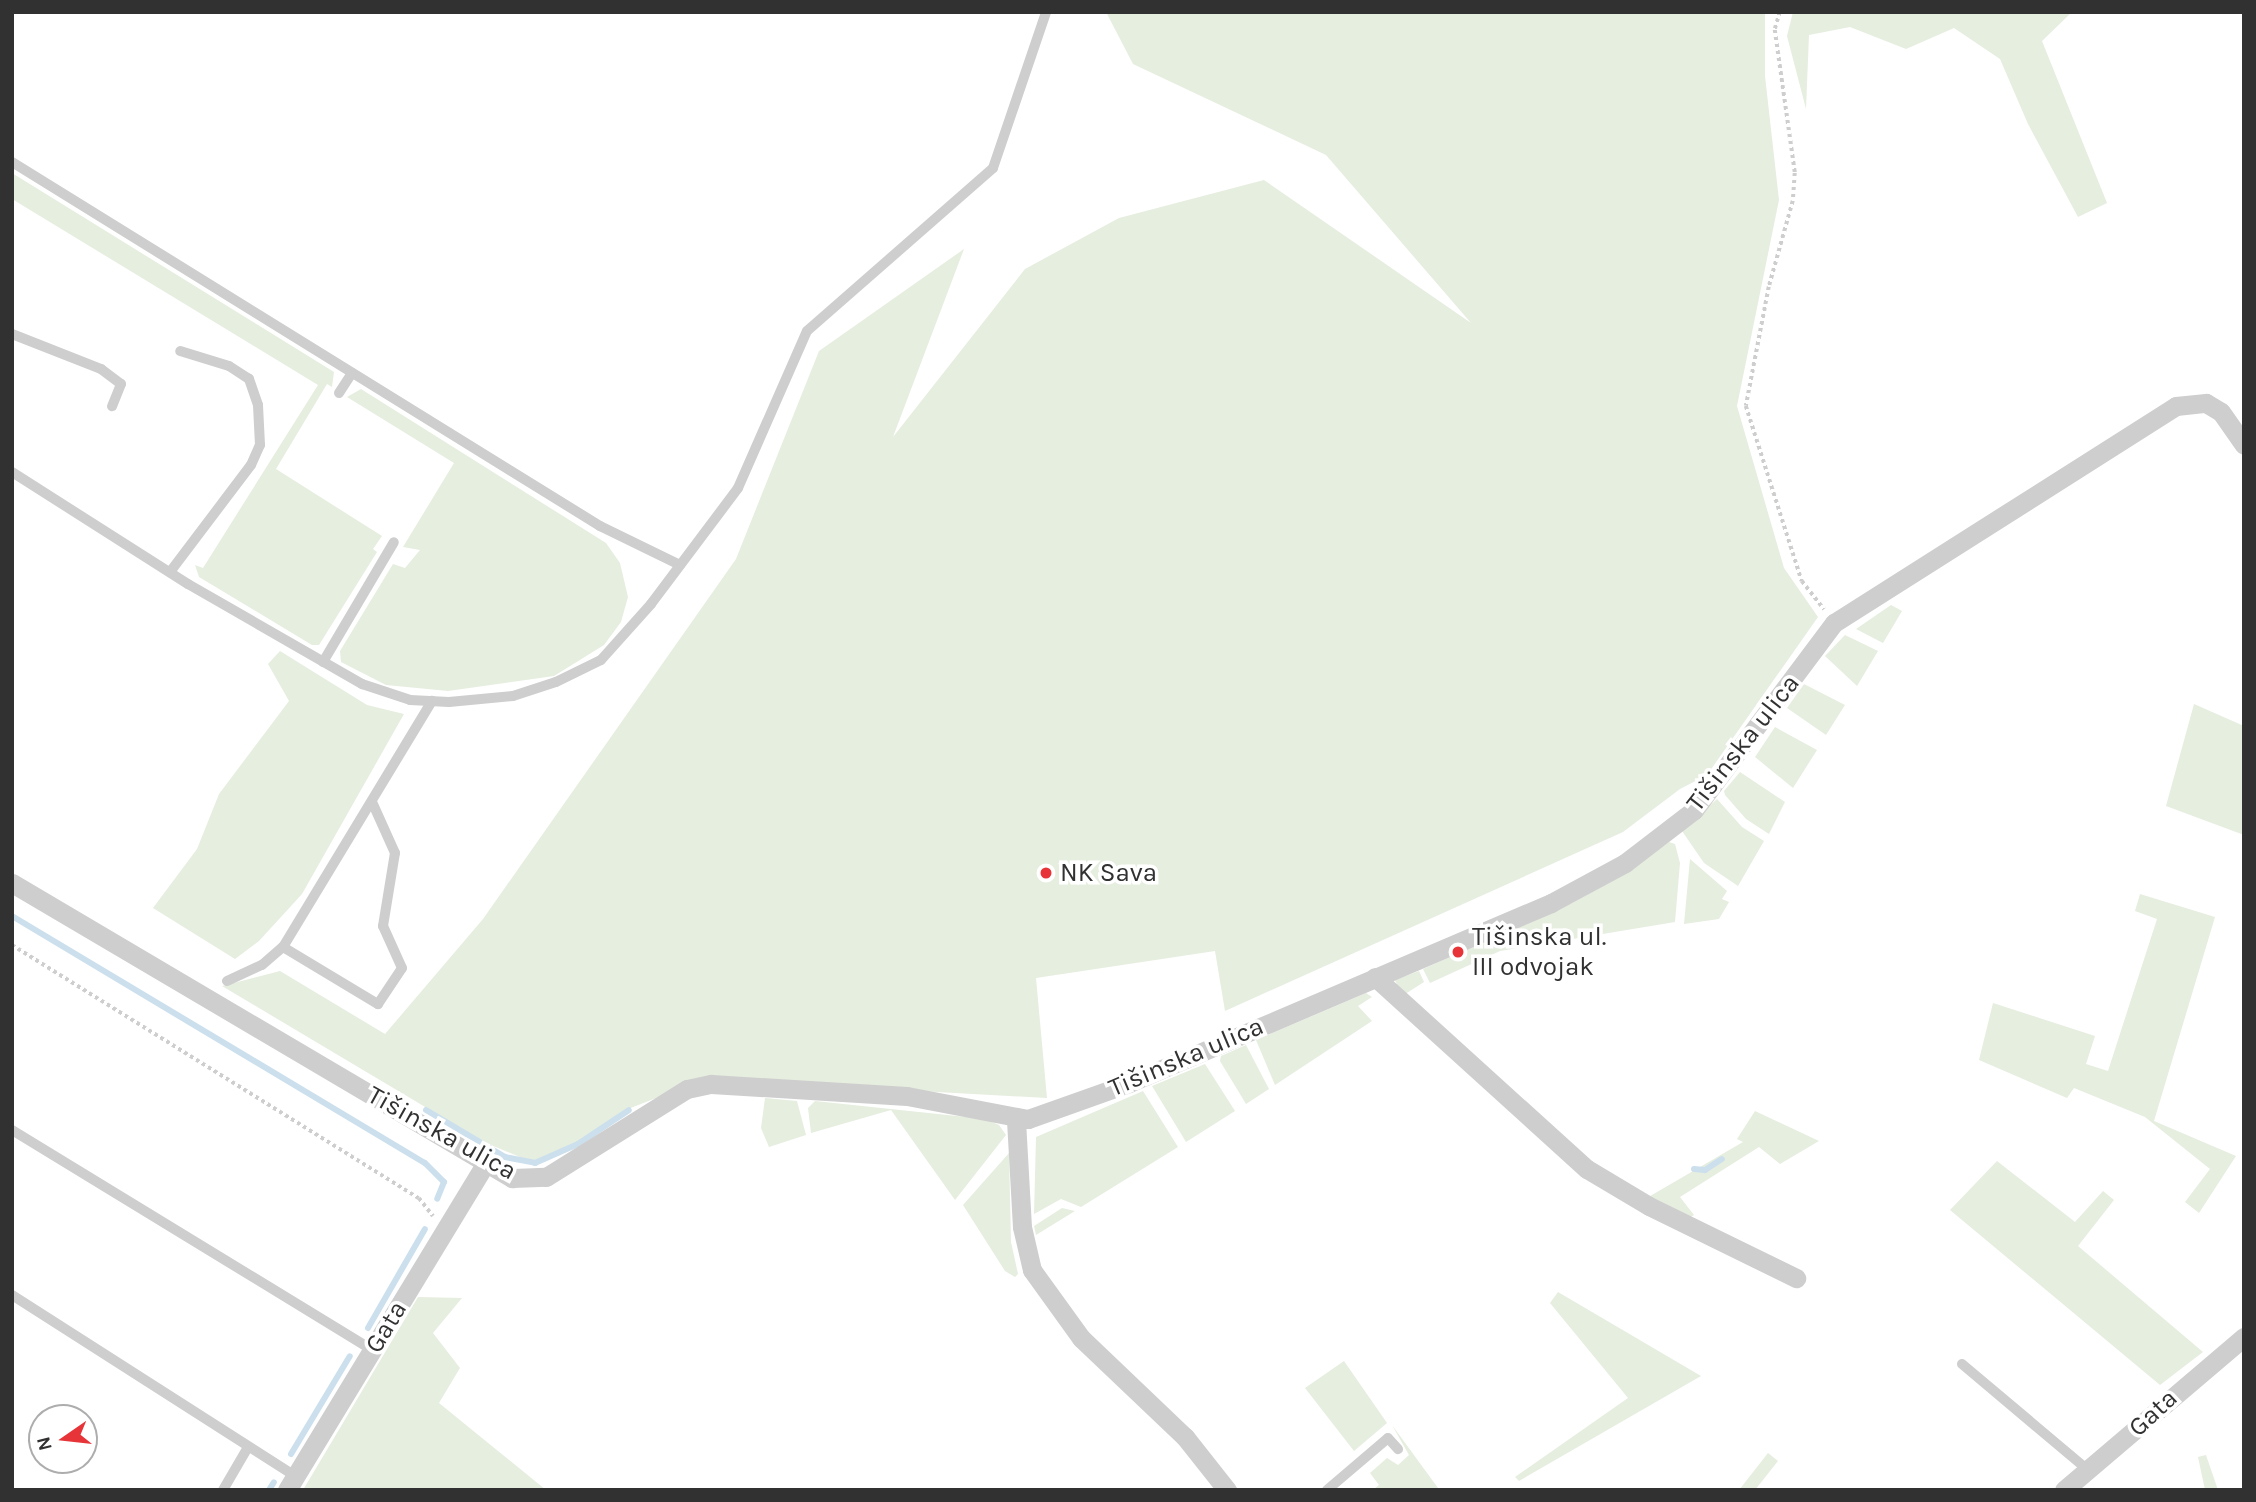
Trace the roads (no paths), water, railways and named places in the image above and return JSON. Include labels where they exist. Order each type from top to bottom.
[{"type":"street","name":"Tišinska ulica","points":[[12,883],[512,1178],[546,1177],[687,1089],[711,1084],[907,1096],[1016,1119],[1039,1117],[1129,1083],[1551,903],[1625,863],[1694,810],[1835,623],[2176,406],[2206,403],[2221,412],[2244,445]]},
{"type":"street","points":[[1375,977],[1587,1169],[1649,1206],[1796,1278]]},
{"type":"street","points":[[1016,1119],[1022,1227],[1032,1270],[1081,1338],[1185,1437],[1227,1490]]},
{"type":"street","name":"Gata","points":[[291,1483],[486,1163]]},
{"type":"street","name":"Gata","points":[[2064,1490],[2174,1392],[2244,1338]]},
{"type":"lane","points":[[12,472],[170,572],[362,684],[410,700],[432,701],[513,695],[556,682],[601,660],[680,565],[738,488],[807,331],[993,168],[1046,12]]},
{"type":"lane","points":[[12,162],[600,526],[680,565]]},
{"type":"lane","points":[[12,334],[101,369],[121,384],[112,406]]},
{"type":"lane","points":[[170,572],[251,466],[260,445],[258,405],[249,379],[229,366],[180,351]]},
{"type":"lane","points":[[339,393],[352,373]]},
{"type":"lane","points":[[323,662],[394,542]]},
{"type":"lane","points":[[227,981],[262,965],[283,947],[373,804],[432,701]]},
{"type":"lane","points":[[283,947],[378,1004],[402,968],[383,926],[395,853],[373,804]]},
{"type":"lane","points":[[12,1130],[372,1350]]},
{"type":"lane","points":[[12,1295],[226,1428],[247,1449],[291,1483]]},
{"type":"lane","points":[[1962,1364],[2088,1470]]},
{"type":"lane","points":[[1327,1490],[1388,1438],[1398,1449]]},
{"type":"lane","points":[[223,1490],[247,1449]]},
{"type":"waterway","points":[[12,916],[425,1163],[444,1182],[437,1199]]},
{"type":"waterway","points":[[426,1110],[505,1157],[535,1163],[578,1144],[629,1110]]},
{"type":"waterway","points":[[1694,1169],[1705,1170],[1722,1159]]},
{"type":"waterway","points":[[368,1328],[425,1229]]},
{"type":"waterway","points":[[291,1454],[350,1356]]},
{"type":"waterway","points":[[269,1490],[274,1482]]},
{"type":"place","name":"NK Sava","points":[[1046,873]]},
{"type":"place","name":"Tišinska ul. III odvojak","points":[[1458,952]]}]
